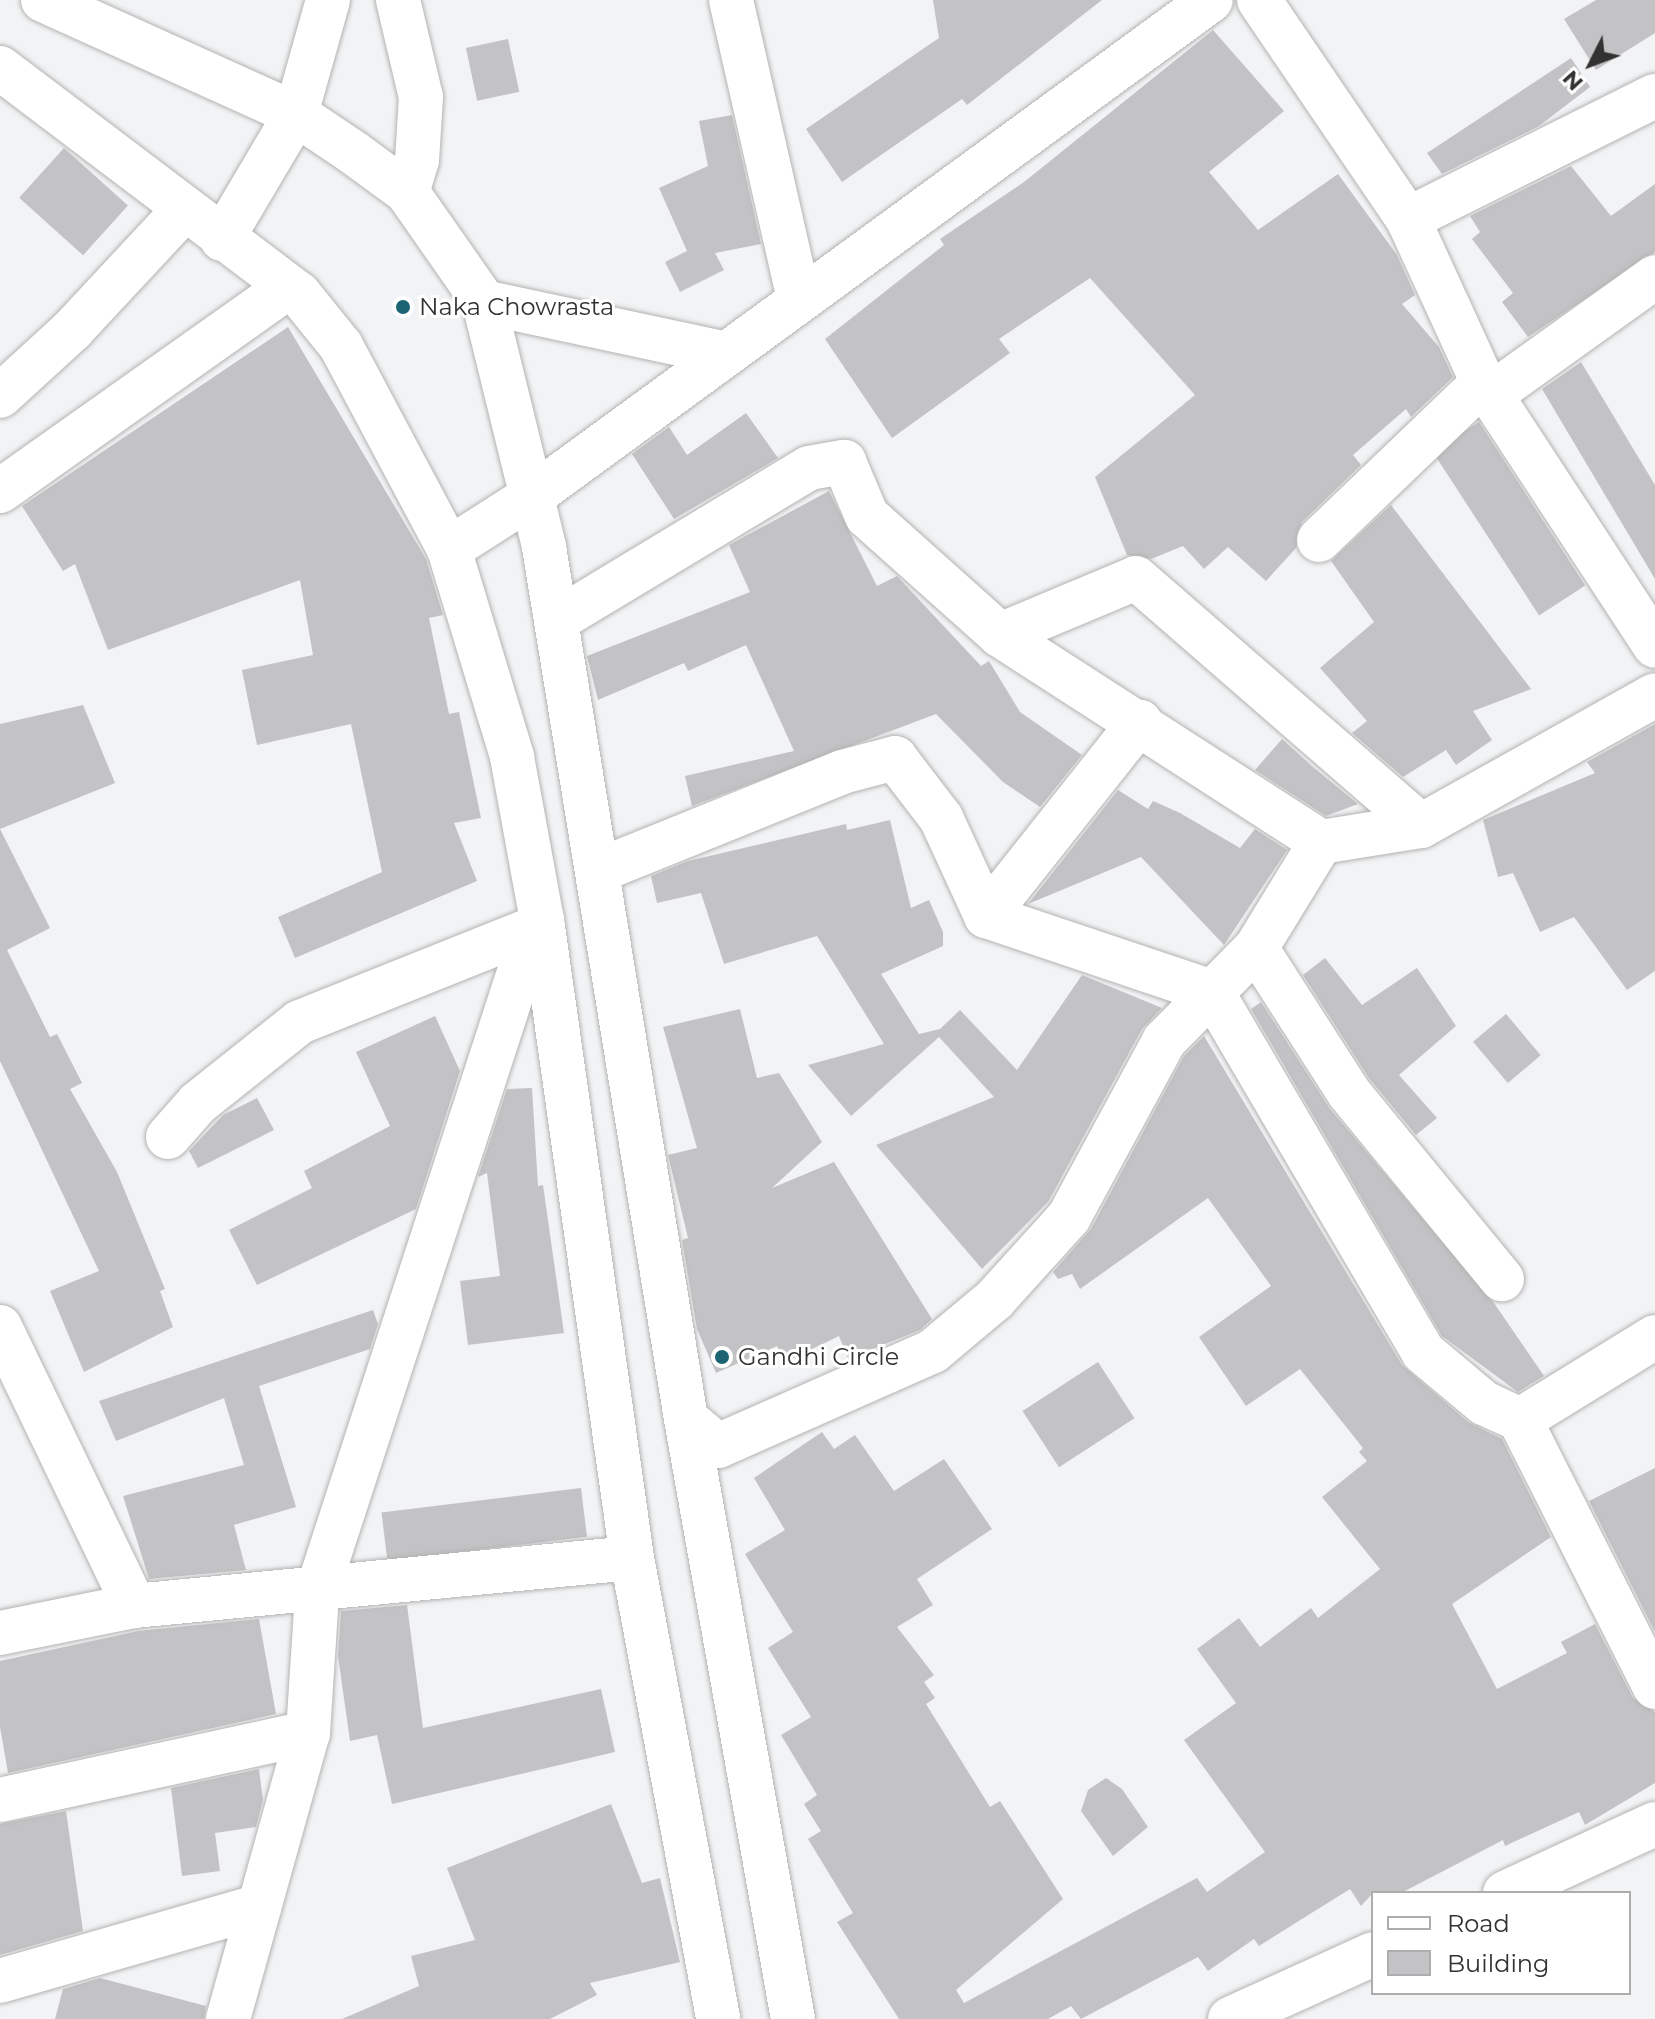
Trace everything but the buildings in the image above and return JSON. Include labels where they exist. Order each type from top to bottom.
[{"type":"main road","points":[[43,0],[296,114],[407,192],[484,302],[535,494],[600,870],[686,1419],[793,2019]]},
{"type":"main road","points":[[222,239],[296,114],[328,0]]},
{"type":"main road","points":[[398,0],[421,97],[417,160],[407,192]]},
{"type":"main road","points":[[731,0],[799,299]]},
{"type":"main road","points":[[449,549],[535,494],[721,353],[1211,0]]},
{"type":"main road","points":[[1259,0],[1408,219],[1488,388],[1655,646]]},
{"type":"main road","points":[[6,81],[103,144],[184,210],[288,287],[341,346],[449,549],[512,757],[632,1558],[718,2019]]},
{"type":"main road","points":[[1408,219],[1655,96]]},
{"type":"main road","points":[[0,396],[72,330],[184,210]]},
{"type":"main road","points":[[1319,540],[1488,388],[1655,277]]},
{"type":"main road","points":[[0,491],[288,287]]},
{"type":"main road","points":[[484,302],[721,353]]},
{"type":"main road","points":[[557,620],[809,468],[844,462],[867,516],[1000,635],[1140,722],[1321,842],[1421,826],[1655,695]]},
{"type":"main road","points":[[1000,635],[1136,578],[1421,826]]},
{"type":"main road","points":[[986,916],[1140,722]]},
{"type":"main road","points":[[600,870],[842,772],[895,758],[941,818],[986,916],[1212,992],[1423,1352],[1484,1403],[1520,1420],[1655,1687]]},
{"type":"main road","points":[[686,1419],[718,1446],[933,1351],[994,1300],[1069,1217],[1164,1041],[1256,948],[1321,842]]},
{"type":"main road","points":[[168,1137],[198,1103],[300,1022],[538,924]]},
{"type":"main road","points":[[228,2019],[308,1733],[317,1592],[538,924]]},
{"type":"main road","points":[[1256,948],[1349,1093],[1502,1279]]},
{"type":"main road","points":[[0,1327],[15,1396],[134,1606]]},
{"type":"main road","points":[[1520,1420],[1655,1337]]},
{"type":"main road","points":[[0,1633],[134,1606],[317,1592],[632,1558]]},
{"type":"main road","points":[[0,1800],[308,1733]]},
{"type":"main road","points":[[1509,1891],[1655,1824]]},
{"type":"main road","points":[[0,1981],[259,1906]]},
{"type":"main road","points":[[1230,2019],[1371,1955]]},
{"type":"place","name":"Naka Chowrasta","points":[[403,307]]},
{"type":"place","name":"Gandhi Circle","points":[[722,1357]]}]
